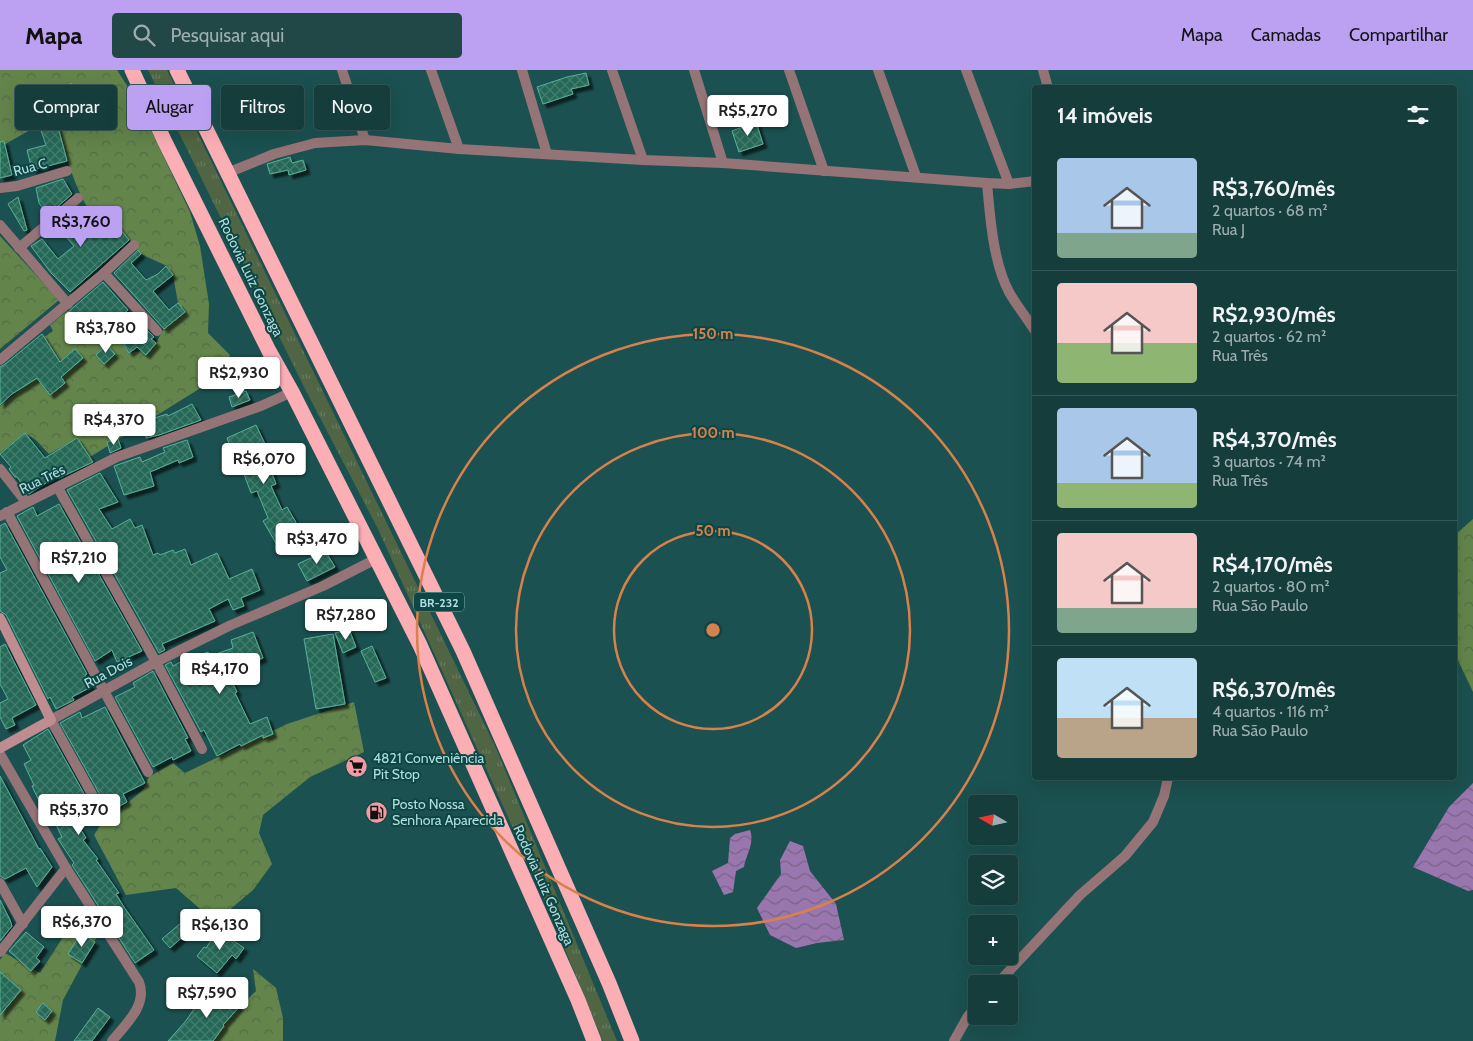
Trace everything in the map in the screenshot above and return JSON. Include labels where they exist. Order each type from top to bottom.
[{"type":"highway","name":"Rodovia Luiz Gonzaga","points":[[132,70],[164,140],[269,351],[378,558],[420,645],[578,1000],[594,1041]]},
{"type":"highway","name":"Rodovia Luiz Gonzaga","points":[[177,70],[464,651],[609,982],[632,1041]]},
{"type":"main road","points":[[0,618],[51,720]]},
{"type":"main road","name":"Rua Dois","points":[[0,748],[51,720]]},
{"type":"street","points":[[342,70],[364,140]]},
{"type":"street","points":[[431,70],[459,149]]},
{"type":"street","points":[[522,70],[547,154]]},
{"type":"street","points":[[612,70],[643,160]]},
{"type":"street","points":[[694,70],[723,162]]},
{"type":"street","points":[[789,70],[824,171]]},
{"type":"street","points":[[878,70],[916,176]]},
{"type":"street","points":[[966,70],[1008,184]]},
{"type":"street","points":[[1043,70],[1047,85]]},
{"type":"street","points":[[227,172],[274,154],[315,143],[364,140],[459,149],[643,160],[723,162],[987,183],[1008,184],[1032,181]]},
{"type":"street","name":"Rua C","points":[[0,188],[17,186],[67,171]]},
{"type":"street","points":[[987,183],[990,220],[998,260],[1009,291],[1032,326]]},
{"type":"street","points":[[20,248],[78,198]]},
{"type":"street","points":[[0,225],[68,304]]},
{"type":"street","points":[[0,360],[68,304],[134,245]]},
{"type":"street","points":[[104,273],[157,331]]},
{"type":"street","name":"Rua Três","points":[[4,514],[117,457],[261,406],[292,392]]},
{"type":"street","points":[[0,469],[26,502]]},
{"type":"street","points":[[58,488],[156,662],[202,749]]},
{"type":"street","points":[[4,514],[148,772]]},
{"type":"street","name":"Rua Dois","points":[[51,720],[156,662],[232,625],[306,594],[378,558]]},
{"type":"street","points":[[51,720],[98,805]]},
{"type":"street","points":[[0,754],[66,868],[139,982],[142,996],[132,1015],[112,1041]]},
{"type":"street","points":[[1005,975],[1080,895],[1125,856],[1153,822],[1164,796],[1168,780]]},
{"type":"street","points":[[0,952],[66,868]]},
{"type":"street","points":[[0,883],[23,924]]},
{"type":"street","points":[[954,1041],[968,1016]]},
{"type":"green space","points":[[0,70],[117,70],[127,86],[127,130],[151,130],[190,212],[200,246],[209,304],[208,333],[230,355],[223,374],[90,457],[77,438],[49,454],[36,440],[25,433],[0,453],[0,406],[56,361],[44,337],[53,331],[50,325],[67,311],[87,331],[106,313],[110,325],[129,353],[141,351],[146,355],[156,343],[163,330],[185,312],[178,303],[173,275],[167,266],[141,254],[114,221],[96,221],[76,184],[67,157],[59,130],[117,130],[117,85],[15,85],[15,130],[30,130],[0,147]]},
{"type":"green space","points":[[148,70],[167,70],[174,85],[155,85]]},
{"type":"green space","points":[[178,130],[196,130],[496,748],[617,1041],[603,1041],[535,877],[378,529],[303,385]]},
{"type":"green space","points":[[0,236],[59,300],[0,349]]},
{"type":"green space","points":[[1473,519],[1473,692],[1457,658],[1457,533]]},
{"type":"green space","points":[[354,702],[364,752],[310,777],[263,815],[259,833],[272,864],[253,890],[215,922],[176,888],[126,895],[94,835],[99,827],[143,790],[149,777],[173,763],[185,773],[287,724]]},
{"type":"green space","points":[[79,912],[98,935],[63,1000],[55,1041],[0,1041],[0,960],[5,953],[40,973]]},
{"type":"green space","points":[[253,969],[276,988],[283,1018],[283,1041],[205,1041],[256,991]]},
{"type":"water","points":[[1473,783],[1473,890],[1468,891],[1413,867],[1449,807]]},
{"type":"water","points":[[750,830],[751,844],[744,867],[736,871],[733,892],[724,895],[712,871],[728,863],[730,838],[735,834]]},
{"type":"water","points":[[790,841],[803,846],[810,871],[836,904],[844,940],[796,948],[770,935],[757,908],[781,874],[780,860]]},
{"type":"building","points":[[586,73],[589,85],[571,89],[573,94],[543,104],[537,87]]},
{"type":"building","points":[[756,122],[763,144],[739,152],[732,131]]},
{"type":"building","points":[[41,130],[59,130],[67,161],[32,170],[27,150],[46,145]]},
{"type":"building","points":[[4,141],[12,175],[0,178],[0,142]]},
{"type":"building","points":[[290,157],[292,163],[303,160],[306,170],[289,175],[288,170],[270,174],[267,164]]},
{"type":"building","points":[[63,179],[72,194],[48,215],[39,203],[36,188]]},
{"type":"building","points":[[18,197],[27,230],[24,231],[8,204]]},
{"type":"building","points":[[79,206],[82,210],[86,207],[103,230],[114,221],[129,240],[70,292],[51,273],[31,246],[42,239],[58,259],[74,246],[56,226]]},
{"type":"building","points":[[138,250],[141,254],[131,263],[146,280],[158,274],[166,266],[173,275],[153,291],[169,310],[178,303],[185,312],[164,329],[114,273]]},
{"type":"building","points":[[103,282],[128,310],[113,322],[105,312],[87,331],[68,312]]},
{"type":"building","points":[[145,328],[154,337],[151,339],[156,343],[146,355],[137,347],[129,353],[123,343]]},
{"type":"building","points":[[42,334],[60,362],[75,349],[83,358],[61,377],[65,383],[50,395],[37,378],[12,394],[0,405],[0,367]]},
{"type":"building","points":[[107,345],[115,354],[104,364],[96,355]]},
{"type":"building","points":[[246,391],[250,400],[232,407],[229,397]]},
{"type":"building","points":[[192,404],[201,420],[146,438],[142,422],[167,414],[168,416]]},
{"type":"building","points":[[256,425],[274,463],[269,465],[276,484],[271,486],[282,510],[287,507],[304,536],[280,550],[263,521],[268,518],[257,491],[251,493],[237,455],[234,457],[227,438]]},
{"type":"building","points":[[25,433],[45,458],[77,438],[93,462],[59,478],[58,475],[29,494],[9,469],[11,467],[0,454]]},
{"type":"building","points":[[118,439],[121,448],[110,453],[107,442]]},
{"type":"building","points":[[187,440],[193,457],[179,463],[178,460],[150,472],[154,486],[124,495],[114,466],[140,457],[142,462],[165,452],[163,448]]},
{"type":"building","points":[[100,473],[118,502],[99,509],[112,529],[130,519],[135,528],[142,525],[153,555],[158,553],[160,555],[173,550],[175,553],[185,549],[191,565],[217,553],[229,579],[252,569],[260,590],[241,598],[244,606],[233,610],[228,599],[209,609],[215,621],[162,644],[165,650],[159,653],[67,490]]},
{"type":"building","points":[[59,504],[142,651],[117,662],[112,650],[95,661],[17,516],[33,507],[37,516]]},
{"type":"building","points":[[5,523],[87,674],[85,675],[91,687],[72,697],[74,700],[56,709],[50,697],[48,699],[6,615],[0,611],[0,573],[7,570],[0,557],[0,526]]},
{"type":"building","points":[[323,547],[335,567],[307,581],[298,564],[315,556],[313,553]]},
{"type":"building","points":[[349,629],[356,647],[343,653],[335,633]]},
{"type":"building","points":[[253,632],[263,658],[227,672],[250,724],[267,717],[273,734],[263,738],[263,735],[241,746],[240,744],[217,756],[204,730],[201,732],[165,665],[171,662],[173,666],[192,656],[193,658],[208,652],[210,656],[233,648],[231,640]]},
{"type":"building","points":[[333,634],[345,704],[316,709],[304,639]]},
{"type":"building","points":[[5,644],[36,705],[12,718],[15,725],[6,729],[0,717],[0,703],[8,699],[0,684],[0,647]]},
{"type":"building","points":[[372,646],[386,678],[375,682],[361,651]]},
{"type":"building","points":[[153,671],[188,738],[185,739],[191,751],[173,760],[172,757],[153,767],[115,697],[135,687],[133,683]]},
{"type":"building","points":[[105,707],[145,783],[123,794],[127,802],[109,812],[107,807],[103,810],[104,802],[60,723],[80,712],[82,718]]},
{"type":"building","points":[[48,729],[92,808],[99,812],[77,823],[86,838],[83,840],[98,859],[96,860],[119,893],[116,894],[124,907],[154,950],[135,963],[72,865],[74,863],[58,839],[62,837],[46,805],[42,807],[32,786],[34,785],[24,764],[31,760],[23,745]]},
{"type":"building","points":[[0,776],[39,849],[52,867],[37,887],[26,868],[5,879],[0,876]]},
{"type":"building","points":[[0,900],[12,926],[0,941]]},
{"type":"building","points":[[181,923],[188,932],[170,948],[162,939]]},
{"type":"building","points":[[218,930],[244,948],[236,959],[232,955],[217,973],[197,956],[204,947],[206,948]]},
{"type":"building","points":[[26,932],[44,947],[36,958],[40,961],[31,971],[9,951]]},
{"type":"building","points":[[81,933],[95,942],[82,963],[68,954]]},
{"type":"building","points":[[0,972],[21,990],[0,1015]]},
{"type":"building","points":[[219,987],[240,1006],[223,1025],[213,1041],[168,1041],[197,1005],[201,1008]]},
{"type":"building","points":[[43,1003],[52,1011],[45,1020],[36,1012]]},
{"type":"building","points":[[98,1008],[110,1017],[92,1041],[74,1041]]},
{"type":"place","name":"4821 Conveniência Pit Stop","points":[[357,766]]},
{"type":"place","name":"Posto Nossa Senhora Aparecida","points":[[376,812]]}]
